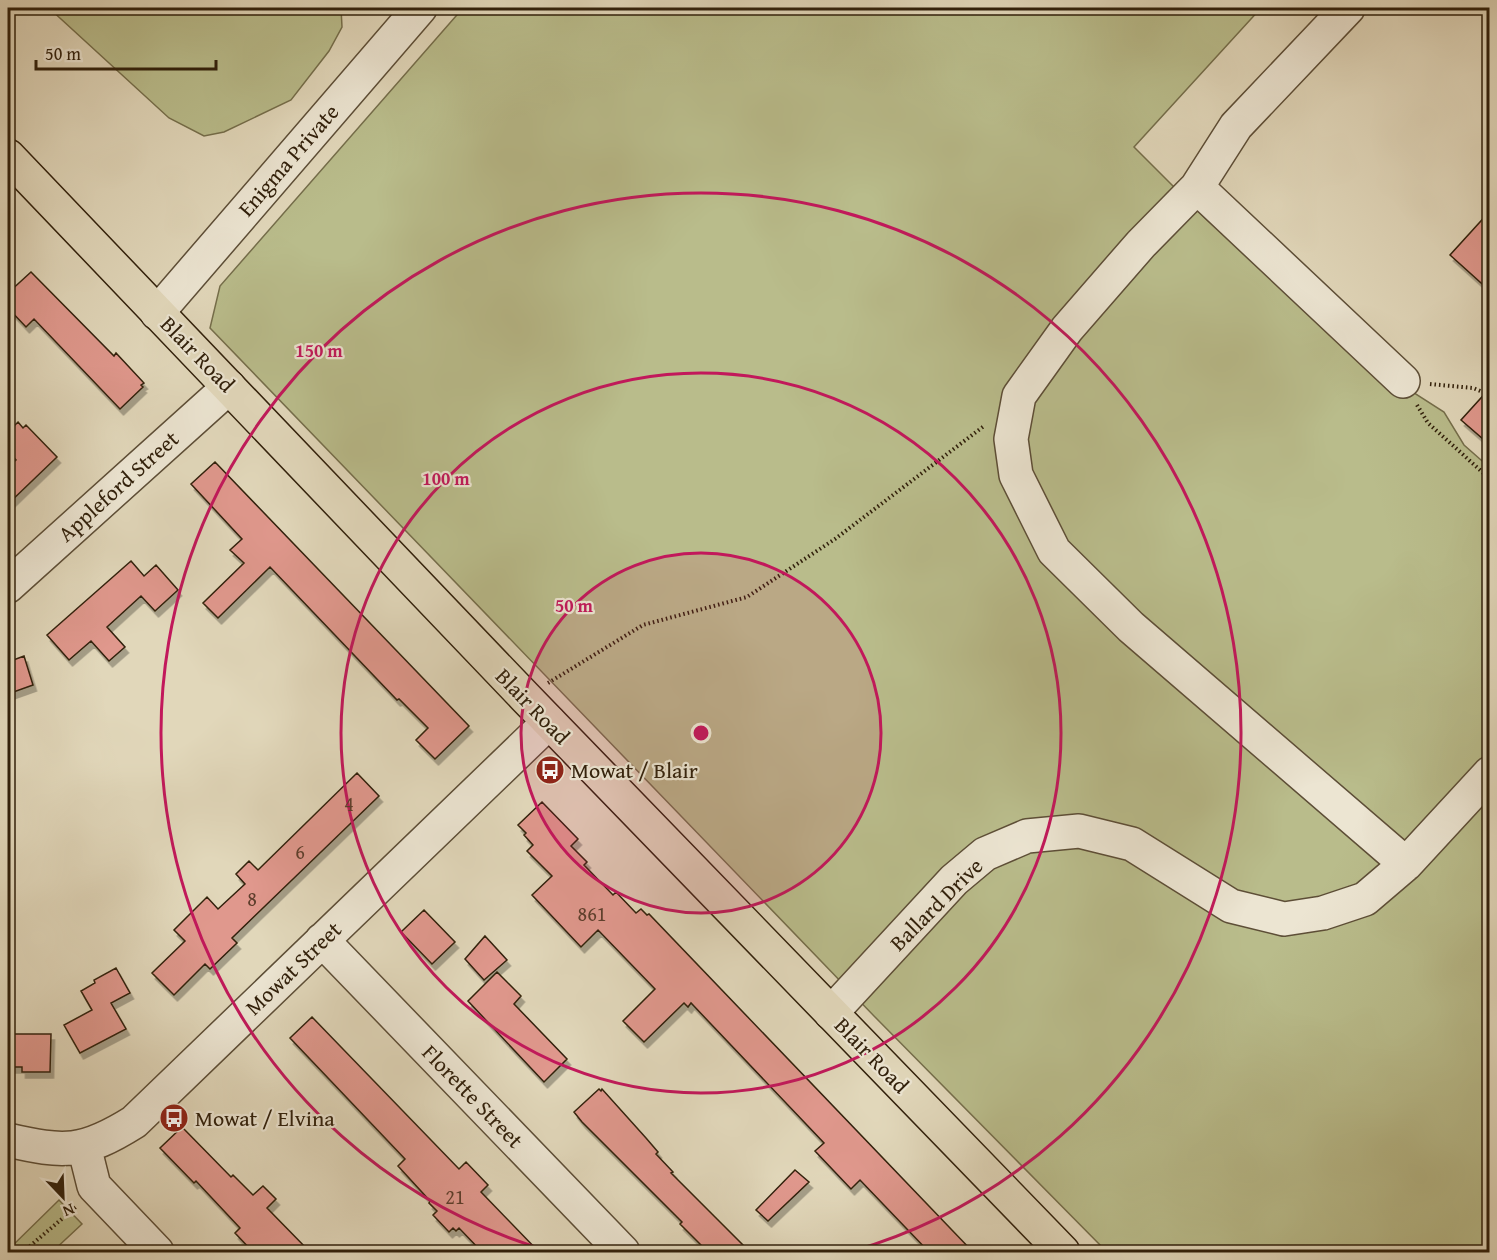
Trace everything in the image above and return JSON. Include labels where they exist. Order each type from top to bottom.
[{"type":"main road","name":"Blair Road","points":[[8,156],[549,722],[1063,1252]]},
{"type":"street","name":"Enigma Private","points":[[157,312],[420,8]]},
{"type":"street","points":[[1348,8],[1236,126],[1197,187],[1142,244],[1067,329],[1019,396],[1011,439],[1016,475],[1054,551],[1131,627],[1406,864]]},
{"type":"street","points":[[1197,187],[1403,381]]},
{"type":"street","name":"Appleford Street","points":[[8,586],[229,387]]},
{"type":"street","name":"Mowat Street","points":[[8,1140],[46,1149],[84,1146],[111,1136],[134,1122],[549,722]]},
{"type":"street","name":"Ballard Drive","points":[[831,1013],[954,880],[986,854],[1027,836],[1079,831],[1132,844],[1231,906],[1284,919],[1323,913],[1365,899],[1406,864],[1490,773]]},
{"type":"street","name":"Florette Street","points":[[322,939],[623,1252]]},
{"type":"street","points":[[84,1146],[94,1186],[157,1252]]},
{"type":"path","points":[[1403,381],[1473,388],[1485,393]]},
{"type":"path","points":[[1403,381],[1428,423],[1490,479]]},
{"type":"path","points":[[525,697],[643,625],[747,597],[835,538],[989,423],[1019,396]]},
{"type":"path","points":[[23,1252],[97,1188]]},
{"type":"path","points":[[1481,1252],[1490,1227]]},
{"type":"green space","points":[[49,8],[341,8],[342,27],[329,51],[291,100],[224,132],[204,136],[169,118]]},
{"type":"green space","points":[[463,8],[1261,8],[1134,147],[1207,220],[1361,359],[1444,412],[1464,445],[1489,467],[1489,1252],[1107,1252],[874,1016],[210,328],[220,286]]},
{"type":"green space","points":[[59,1200],[82,1224],[52,1252],[8,1252],[8,1250]]},
{"type":"building","points":[[1490,211],[1490,291],[1450,255]]},
{"type":"building","points":[[31,272],[144,383],[141,385],[143,387],[120,409],[34,319],[26,327],[8,308],[8,293]]},
{"type":"building","points":[[1490,388],[1490,445],[1461,420]]},
{"type":"building","points":[[18,422],[23,428],[26,425],[57,457],[8,504],[8,467],[16,460],[8,451],[8,432]]},
{"type":"building","points":[[215,462],[469,726],[435,759],[416,740],[428,728],[399,699],[397,700],[270,567],[218,618],[203,603],[244,563],[230,550],[242,539],[191,484]]},
{"type":"building","points":[[131,561],[144,576],[156,565],[178,590],[155,611],[141,596],[107,627],[125,647],[109,661],[91,641],[69,660],[47,635]]},
{"type":"building","points":[[24,656],[33,685],[8,694],[8,662]]},
{"type":"building","points":[[357,773],[379,796],[232,938],[237,943],[210,969],[205,964],[174,995],[152,973],[185,941],[174,930],[207,897],[218,909],[245,884],[236,874],[249,861],[258,870]]},
{"type":"building","points":[[542,802],[578,839],[571,846],[587,862],[584,865],[613,895],[616,892],[636,913],[641,909],[647,915],[649,914],[973,1252],[929,1252],[860,1180],[851,1189],[815,1151],[824,1143],[691,1003],[688,1007],[684,1003],[644,1042],[623,1021],[655,989],[598,930],[581,947],[532,895],[552,876],[527,851],[533,845],[518,825]]},
{"type":"building","points":[[424,910],[455,942],[432,964],[401,932]]},
{"type":"building","points":[[485,936],[507,960],[484,980],[465,959]]},
{"type":"building","points":[[116,968],[130,993],[111,1003],[126,1029],[80,1053],[64,1025],[92,1010],[81,991],[95,983],[94,980]]},
{"type":"building","points":[[497,972],[521,996],[514,1004],[567,1059],[544,1082],[468,1001]]},
{"type":"building","points":[[312,1017],[459,1169],[466,1162],[488,1185],[481,1192],[539,1252],[482,1252],[459,1228],[456,1231],[453,1228],[449,1232],[433,1215],[437,1211],[429,1203],[430,1201],[398,1166],[405,1159],[290,1038]]},
{"type":"building","points":[[8,1034],[51,1034],[50,1072],[22,1072],[22,1067],[8,1067]]},
{"type":"building","points":[[599,1089],[601,1091],[602,1089],[658,1152],[656,1154],[673,1172],[671,1173],[750,1252],[708,1252],[680,1224],[682,1222],[582,1122],[574,1112]]},
{"type":"building","points":[[182,1127],[231,1177],[233,1175],[253,1195],[263,1186],[276,1199],[267,1208],[310,1252],[253,1252],[235,1233],[240,1228],[196,1181],[194,1183],[160,1148]]},
{"type":"building","points":[[795,1170],[809,1182],[768,1221],[756,1210]]},
{"type":"place","name":"Mowat / Blair","points":[[550,770]]},
{"type":"place","name":"Mowat / Elvina","points":[[174,1118]]}]
